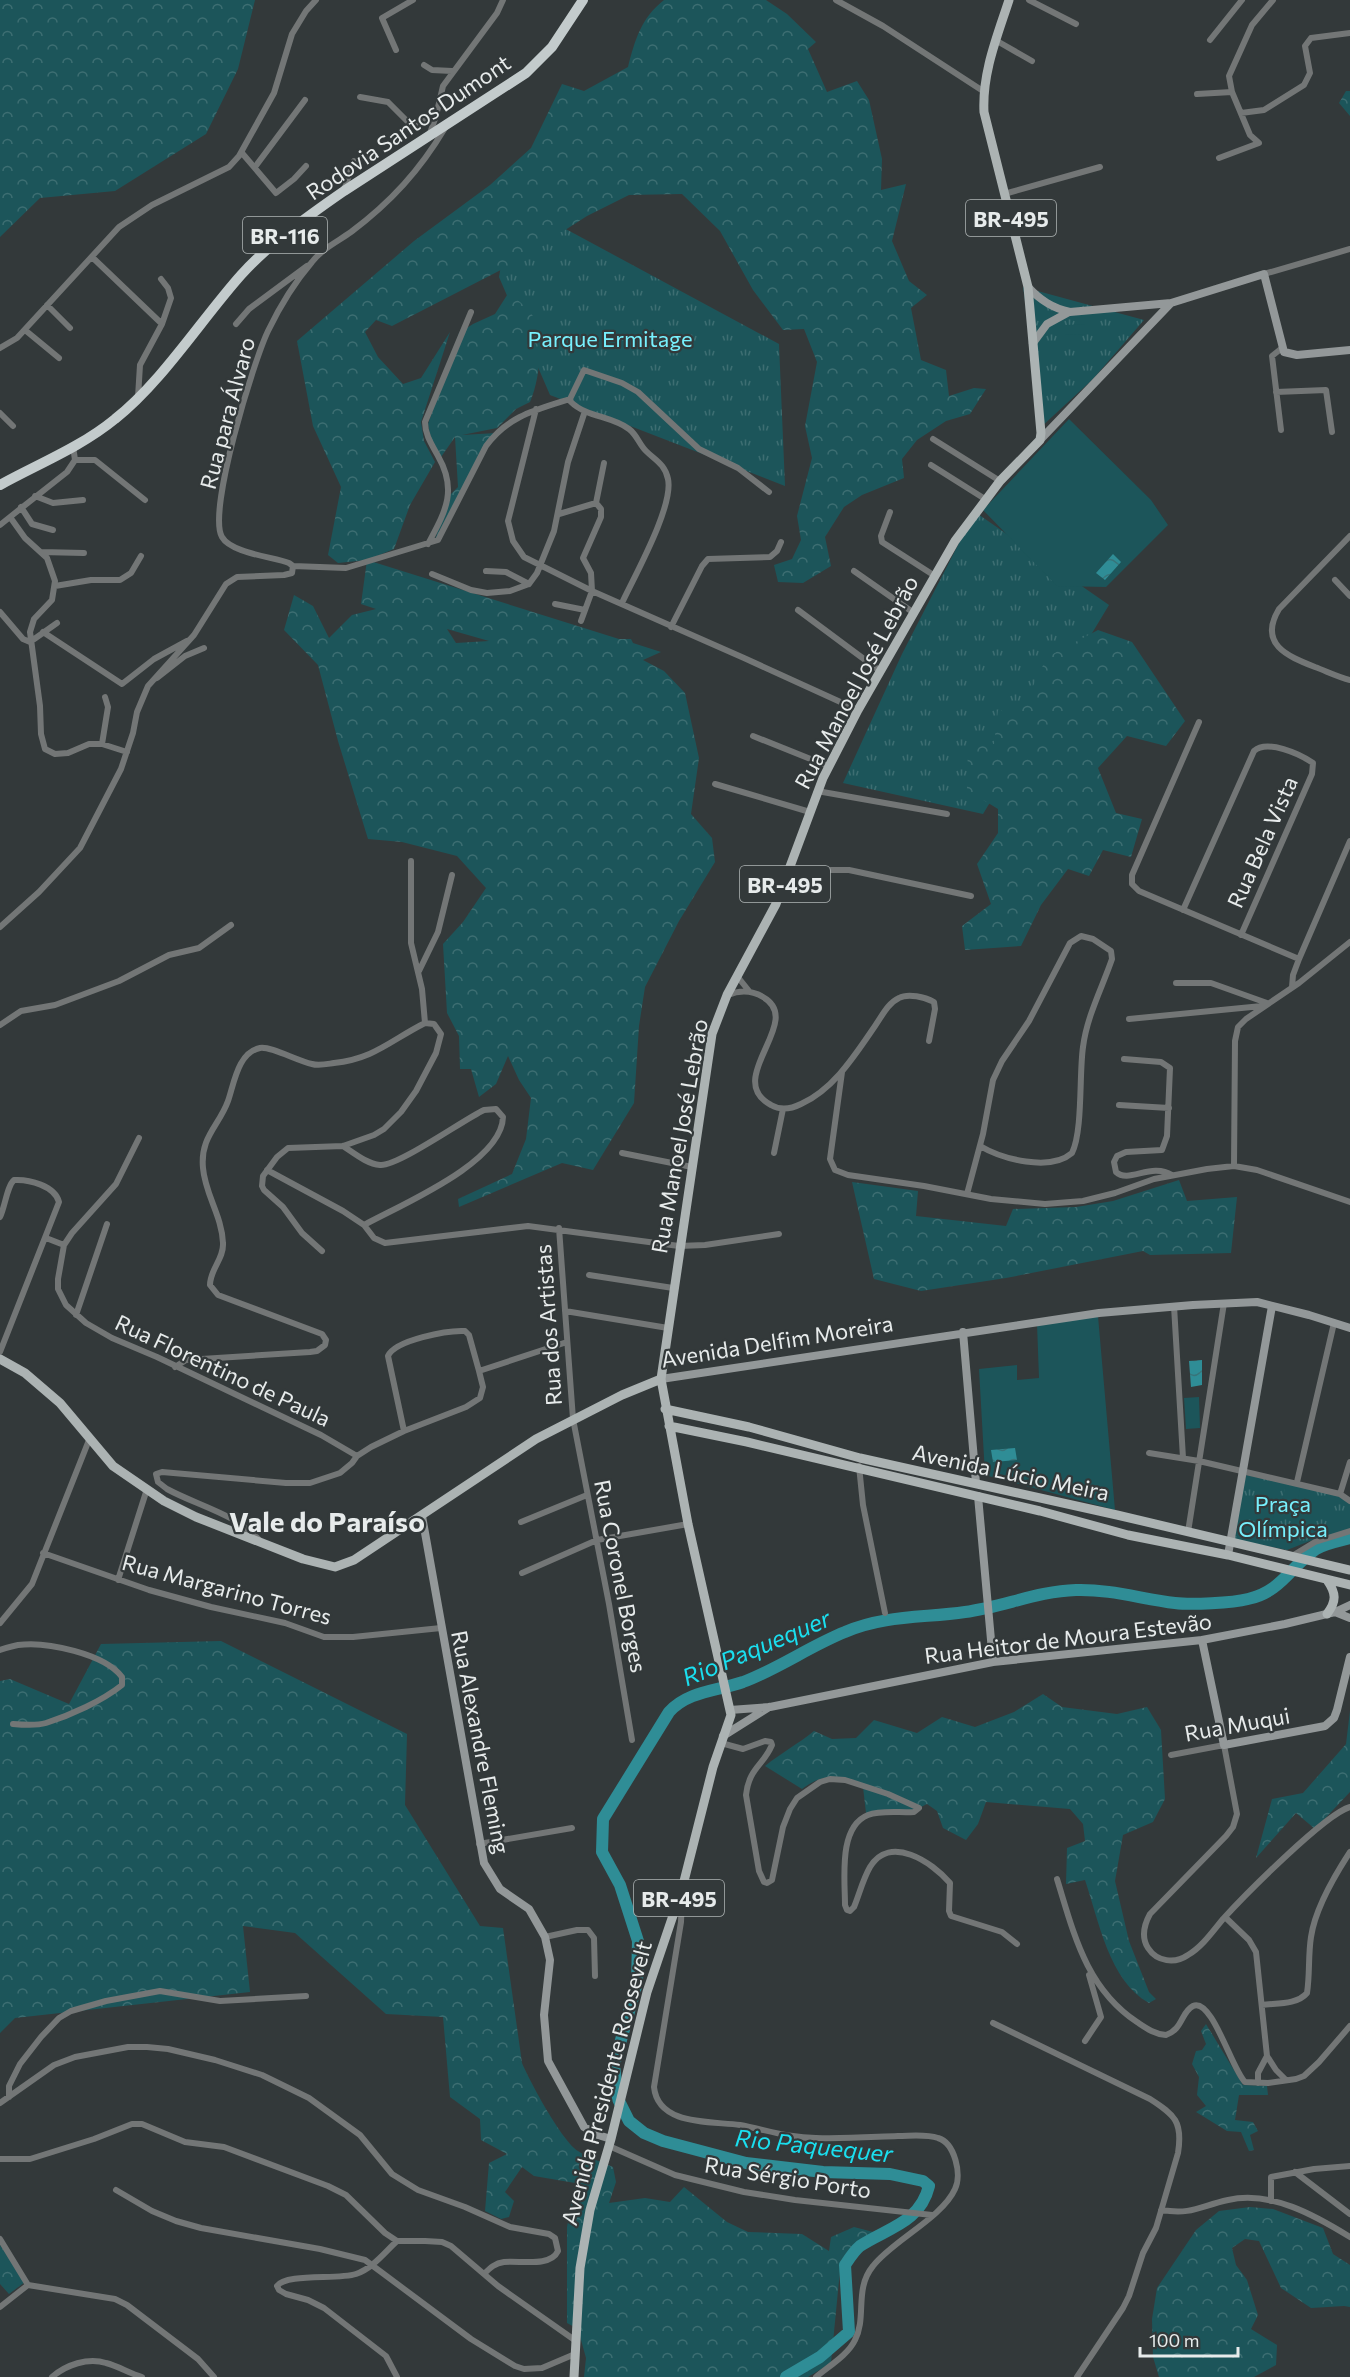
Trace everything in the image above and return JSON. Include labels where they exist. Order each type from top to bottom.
[{"type":"highway","name":"Rodovia Santos Dumont","points":[[1,484],[74,446],[117,418],[138,398],[242,274],[280,239],[344,191],[526,73],[552,47],[583,0]]},
{"type":"main road","name":"BR-495","points":[[1009,0],[983,92],[987,129],[1028,287],[1040,440]]},
{"type":"main road","name":"Rua Manoel José Lebrão","points":[[730,1706],[688,1524],[661,1379],[712,1034],[727,995],[766,927],[787,877],[817,791],[858,710],[955,541],[1000,481],[1040,440]]},
{"type":"main road","name":"Avenida Delfim Moreira","points":[[0,1359],[25,1373],[60,1403],[112,1466],[147,1489],[189,1513],[262,1544],[303,1559],[335,1567],[354,1560],[536,1439],[644,1384],[661,1379]]},
{"type":"main road","name":"Avenida Lúcio Meira","points":[[665,1408],[749,1427],[860,1458],[1350,1570]]},
{"type":"main road","name":"Avenida Lúcio Meira","points":[[669,1426],[978,1496],[1128,1535],[1228,1555],[1350,1586]]},
{"type":"main road","points":[[747,1442],[749,1427]]},
{"type":"main road","points":[[1327,1580],[1335,1597],[1331,1613]]},
{"type":"main road","name":"Avenida Presidente Roosevelt","points":[[574,2377],[584,2239],[590,2210],[610,2142],[647,1992],[682,1889],[730,1706]]},
{"type":"street","points":[[0,348],[15,340],[25,330],[119,227],[164,199],[223,171],[242,153],[274,93],[292,34],[306,11],[316,0]]},
{"type":"street","points":[[396,50],[382,18],[387,13],[413,0]]},
{"type":"street","points":[[429,136],[442,86],[497,13],[503,0]]},
{"type":"street","points":[[836,0],[883,26],[983,92]]},
{"type":"street","points":[[1029,0],[1076,24]]},
{"type":"street","points":[[1210,40],[1242,0]]},
{"type":"street","points":[[1219,158],[1258,143],[1250,135],[1232,92],[1229,76],[1252,26],[1273,0]]},
{"type":"street","points":[[1242,113],[1264,110],[1304,86],[1310,73],[1305,46],[1311,38],[1350,33]]},
{"type":"street","points":[[997,41],[1032,61]]},
{"type":"street","points":[[424,65],[432,70],[452,70]]},
{"type":"street","points":[[1197,94],[1232,92]]},
{"type":"street","points":[[360,98],[388,102],[408,122],[416,123],[436,116]]},
{"type":"street","points":[[255,167],[305,100]]},
{"type":"street","name":"Rua para Álvaro","points":[[293,566],[237,548],[225,541],[220,534],[220,508],[227,462],[247,390],[267,333],[288,294],[312,262],[322,251],[351,232],[395,194],[422,165],[448,122]]},
{"type":"street","points":[[242,153],[277,193],[306,166]]},
{"type":"street","points":[[344,191],[354,161]]},
{"type":"street","points":[[1004,194],[1100,167]]},
{"type":"street","points":[[1350,249],[1264,274],[1282,348],[1291,355],[1350,350]]},
{"type":"street","points":[[92,257],[162,324]]},
{"type":"street","points":[[236,324],[249,309],[312,262]]},
{"type":"street","name":"Rua Manoel José Lebrão","points":[[1040,440],[1171,303],[1264,274]]},
{"type":"street","points":[[138,398],[140,365],[162,324],[171,298],[168,288],[161,279]]},
{"type":"street","points":[[1028,287],[1056,309],[1070,312],[1171,303]]},
{"type":"street","points":[[47,305],[70,328]]},
{"type":"street","points":[[428,544],[450,495],[441,462],[426,432],[425,422],[471,312]]},
{"type":"street","points":[[1033,344],[1041,330],[1052,320],[1070,312]]},
{"type":"street","points":[[25,330],[59,358]]},
{"type":"street","points":[[1281,430],[1272,356],[1282,348]]},
{"type":"street","points":[[0,927],[76,854],[90,832],[127,752],[137,712],[145,693],[153,680],[200,627],[219,594],[231,580],[255,575],[289,574],[292,573],[293,566],[346,568],[389,553],[438,540],[486,446],[496,433],[510,421],[536,409],[570,399],[584,370],[622,383],[646,398],[699,448],[738,468],[769,492]]},
{"type":"street","points":[[1276,392],[1326,390],[1332,432]]},
{"type":"street","points":[[570,399],[572,404],[585,411],[630,429],[646,451],[660,462],[669,481],[668,497],[660,520],[622,603]]},
{"type":"street","points":[[536,409],[508,521],[509,530],[518,550],[524,557],[539,567],[858,710]]},
{"type":"street","points":[[432,574],[471,590],[487,593],[510,591],[529,584],[539,567],[559,514],[568,462],[585,411]]},
{"type":"street","points":[[0,412],[13,426]]},
{"type":"street","points":[[933,439],[1000,481]]},
{"type":"street","points":[[0,525],[64,475],[75,460],[74,446]]},
{"type":"street","points":[[75,460],[95,460],[145,500]]},
{"type":"street","points":[[596,503],[604,463]]},
{"type":"street","points":[[931,465],[985,499]]},
{"type":"street","points":[[35,496],[53,503],[83,500]]},
{"type":"street","points":[[559,514],[596,503]]},
{"type":"street","points":[[581,621],[592,591],[591,573],[583,558],[601,517],[601,509],[596,503]]},
{"type":"street","points":[[21,507],[32,524],[53,530]]},
{"type":"street","points":[[890,512],[881,537],[882,543],[935,576]]},
{"type":"street","points":[[10,517],[50,564],[55,586],[52,600],[32,623],[30,642],[36,671],[45,749],[55,754],[68,753],[89,744],[102,744],[127,752]]},
{"type":"street","points":[[1350,536],[1279,609],[1273,620],[1272,629],[1276,642],[1287,656],[1350,680]]},
{"type":"street","points":[[672,627],[702,566],[708,559],[770,557],[777,551],[781,542]]},
{"type":"street","points":[[41,552],[84,554]]},
{"type":"street","points":[[55,586],[91,580],[120,580],[131,573],[141,556]]},
{"type":"street","points":[[486,571],[510,573],[529,584]]},
{"type":"street","points":[[854,571],[914,613]]},
{"type":"street","points":[[1335,580],[1350,596]]},
{"type":"street","points":[[555,604],[585,610]]},
{"type":"street","points":[[798,610],[880,671]]},
{"type":"street","points":[[0,612],[23,639],[30,642]]},
{"type":"street","points":[[30,642],[57,623]]},
{"type":"street","points":[[43,632],[122,684],[154,659],[190,640]]},
{"type":"street","points":[[153,680],[165,674],[185,656],[204,648]]},
{"type":"street","points":[[102,744],[108,707],[105,697]]},
{"type":"street","points":[[1199,722],[1132,875],[1133,887],[1299,959]]},
{"type":"street","points":[[753,736],[828,766]]},
{"type":"street","name":"Rua Bela Vista","points":[[1183,910],[1251,757],[1261,746],[1271,746],[1313,763],[1313,770],[1304,792],[1241,935]]},
{"type":"street","points":[[715,784],[810,812]]},
{"type":"street","points":[[817,791],[947,814]]},
{"type":"street","points":[[1292,987],[1293,975],[1299,959],[1350,841]]},
{"type":"street","points":[[411,861],[411,943],[426,1023]]},
{"type":"street","points":[[787,877],[802,878],[828,870],[849,870],[971,896]]},
{"type":"street","points":[[418,972],[438,932],[452,875]]},
{"type":"street","points":[[0,1025],[21,1011],[56,1005],[127,978],[170,955],[199,948],[231,925]]},
{"type":"street","points":[[967,1194],[980,1146],[993,1080],[1029,1021],[1066,949],[1076,938],[1086,936],[1107,947],[1112,955],[1083,1044],[1074,1149],[1064,1158],[1045,1162],[1002,1157],[980,1146]]},
{"type":"street","points":[[1234,1166],[1236,1033],[1241,1024],[1265,1005],[1299,984],[1350,942]]},
{"type":"street","points":[[737,976],[749,992]]},
{"type":"street","points":[[1176,983],[1211,983],[1265,1005]]},
{"type":"street","points":[[727,995],[749,992],[767,999],[774,1010],[776,1020],[755,1076],[756,1087],[766,1102],[783,1109],[803,1104],[829,1085],[842,1072],[887,1009],[899,998],[906,996],[928,998],[934,1002],[929,1041]]},
{"type":"street","points":[[1129,1019],[1265,1005]]},
{"type":"street","points":[[176,1366],[186,1360],[310,1352],[317,1351],[325,1345],[326,1340],[322,1334],[218,1294],[210,1286],[213,1270],[222,1255],[224,1245],[220,1223],[206,1185],[202,1158],[207,1137],[228,1101],[237,1071],[249,1054],[254,1050],[265,1048],[291,1059],[315,1065],[354,1061],[374,1053],[426,1023],[434,1024],[439,1029],[441,1042],[409,1102],[384,1129],[343,1146],[288,1148],[280,1153],[262,1180],[264,1190],[283,1207],[302,1233],[322,1251]]},
{"type":"street","points":[[1125,1059],[1161,1062],[1170,1068],[1169,1108],[1166,1144],[1162,1150],[1126,1152],[1117,1156],[1114,1162],[1119,1175],[1132,1175],[1161,1169],[1172,1175]]},
{"type":"street","points":[[842,1072],[830,1153],[835,1170],[848,1175],[1026,1204],[1072,1203],[1115,1193],[1163,1177],[1234,1166],[1257,1170],[1350,1202]]},
{"type":"street","points":[[1119,1105],[1169,1108]]},
{"type":"street","points":[[343,1146],[374,1164],[386,1165],[402,1159],[484,1110],[496,1109],[503,1117],[494,1141],[470,1164],[439,1185],[364,1225]]},
{"type":"street","points":[[774,1153],[783,1109]]},
{"type":"street","points":[[106,1224],[75,1315],[66,1305],[58,1289],[58,1272],[64,1245],[116,1184],[139,1138]]},
{"type":"street","points":[[622,1154],[692,1167]]},
{"type":"street","points":[[267,1170],[343,1211],[364,1225],[374,1238],[385,1243],[517,1226],[559,1228],[679,1246],[705,1245],[780,1234]]},
{"type":"street","points":[[0,1217],[8,1198],[8,1189],[14,1180],[45,1187],[55,1192],[59,1202],[0,1352]]},
{"type":"street","name":"Rua dos Artistas","points":[[559,1228],[573,1419]]},
{"type":"street","points":[[46,1238],[64,1245]]},
{"type":"street","points":[[589,1275],[673,1288]]},
{"type":"street","name":"Avenida Delfim Moreira","points":[[661,1379],[963,1332],[1099,1313],[1174,1306],[1254,1302],[1350,1328]]},
{"type":"street","points":[[1188,1532],[1224,1303]]},
{"type":"street","points":[[1174,1306],[1183,1458]]},
{"type":"street","points":[[1228,1555],[1272,1306]]},
{"type":"street","points":[[565,1311],[668,1328]]},
{"type":"street","name":"Rua Florentino de Paula","points":[[75,1315],[112,1338],[321,1435],[357,1456]]},
{"type":"street","points":[[1297,1482],[1334,1323]]},
{"type":"street","points":[[262,1544],[247,1527],[167,1489],[158,1482],[156,1474],[162,1472],[310,1483],[340,1473],[357,1456],[371,1447],[404,1431],[466,1407],[480,1398],[483,1388],[469,1335],[465,1331],[419,1339],[394,1348],[388,1356],[404,1431]]},
{"type":"street","points":[[963,1332],[976,1483]]},
{"type":"street","points":[[479,1371],[567,1342]]},
{"type":"street","name":"Rua Coronel Borges","points":[[573,1419],[632,1740]]},
{"type":"street","points":[[0,1623],[30,1588],[89,1440]]},
{"type":"street","points":[[1149,1453],[1297,1482],[1340,1494],[1350,1501]]},
{"type":"street","points":[[860,1458],[863,1505],[885,1613]]},
{"type":"street","points":[[1340,1494],[1350,1462]]},
{"type":"street","points":[[118,1580],[147,1489]]},
{"type":"street","points":[[521,1522],[587,1495]]},
{"type":"street","points":[[978,1496],[993,1662]]},
{"type":"street","name":"Rua Alexandre Fleming","points":[[422,1516],[483,1863],[495,1883],[530,1909],[545,1937],[550,1960],[544,2015],[548,2061],[584,2127],[610,2142]]},
{"type":"street","points":[[522,1573],[597,1540],[688,1524]]},
{"type":"street","points":[[1295,1556],[1310,1544],[1350,1531]]},
{"type":"street","name":"Rua Margarino Torres","points":[[43,1553],[118,1580],[211,1607],[285,1623],[324,1636],[352,1637],[441,1628]]},
{"type":"street","name":"Rua Heitor de Moura Estevão","points":[[730,1706],[770,1707],[993,1662],[1202,1640],[1331,1613],[1350,1605]]},
{"type":"street","points":[[1331,1613],[1350,1618]]},
{"type":"street","points":[[1202,1640],[1236,1805],[1236,1821],[1226,1836],[1150,1914],[1146,1921],[1144,1938],[1151,1953],[1160,1959],[1180,1959],[1197,1949],[1225,1917],[1327,1821],[1338,1811],[1350,1807]]},
{"type":"street","points":[[0,1650],[17,1645],[63,1649],[110,1664],[122,1677],[122,1685],[113,1692],[45,1724],[13,1724]]},
{"type":"street","name":"Rua Muqui","points":[[1171,1755],[1326,1726],[1334,1718],[1350,1657]]},
{"type":"street","name":"Rua Heitor de Moura Estevão","points":[[722,1740],[770,1707]]},
{"type":"street","points":[[722,1740],[743,1749],[765,1741],[771,1742],[772,1745],[754,1769],[747,1784],[746,1795],[759,1871],[764,1882],[772,1880],[786,1817],[797,1798],[820,1782],[830,1779],[845,1780],[888,1794],[919,1808],[914,1812],[869,1815],[855,1825],[846,1844],[845,1905],[847,1910],[850,1911],[854,1907],[873,1863],[885,1854],[901,1851],[924,1862],[950,1883],[949,1911],[951,1916],[1002,1932],[1017,1944]]},
{"type":"street","points":[[479,1844],[572,1828]]},
{"type":"street","points":[[1262,2005],[1292,2002],[1304,1997],[1307,1993],[1311,1936],[1315,1922],[1322,1903],[1350,1852]]},
{"type":"street","points":[[1058,1879],[1101,2017],[1084,2041]]},
{"type":"street","points":[[682,1889],[681,1922],[655,2075],[655,2097],[658,2104],[675,2116],[740,2126],[778,2135],[814,2138],[917,2136],[940,2138],[949,2146],[954,2156],[958,2176],[953,2193],[932,2215],[872,2266],[860,2297],[859,2331],[855,2340],[844,2353],[816,2377]]},
{"type":"street","points":[[1225,1917],[1253,1945],[1259,1966],[1267,2056],[1286,2080]]},
{"type":"street","points":[[545,1937],[588,1930],[594,1938],[595,1976]]},
{"type":"street","points":[[1086,1966],[1117,2007],[1159,2035],[1173,2033],[1191,2007],[1197,2004],[1202,2005],[1211,2016],[1245,2082],[1296,2079],[1312,2069],[1350,2026]]},
{"type":"street","points":[[9,2097],[9,2086],[20,2064],[59,2018],[71,2011],[106,2001],[160,1991],[220,2001],[306,1996]]},
{"type":"street","points":[[993,2023],[1134,2090],[1174,2116],[1180,2144],[1153,2233],[1139,2262],[1129,2296],[1077,2377]]},
{"type":"street","points":[[0,2103],[64,2060],[128,2047],[147,2047],[180,2052],[226,2063],[262,2075],[309,2098],[348,2124],[392,2174],[417,2190],[465,2207],[510,2227],[549,2234],[555,2238],[558,2251],[551,2258],[537,2262],[504,2262],[496,2264],[484,2274]]},
{"type":"street","points":[[1258,2083],[1258,2073],[1267,2056]]},
{"type":"street","points":[[0,2159],[30,2159],[94,2139],[132,2124],[142,2124],[174,2139],[224,2147],[346,2195],[385,2234],[397,2241],[447,2244],[576,2341]]},
{"type":"street","name":"Rua Sérgio Porto","points":[[610,2142],[675,2175],[736,2190],[795,2200],[932,2215]]},
{"type":"street","points":[[1271,2201],[1271,2177],[1350,2166]]},
{"type":"street","points":[[1295,2172],[1350,2214]]},
{"type":"street","points":[[116,2190],[152,2211],[201,2228],[359,2258],[373,2265],[471,2338],[515,2366],[524,2369],[542,2368],[575,2354]]},
{"type":"street","points":[[1161,2211],[1194,2211],[1230,2199],[1271,2201],[1307,2213],[1350,2237]]},
{"type":"street","points":[[0,2239],[28,2284],[115,2299],[127,2305],[198,2359],[214,2377]]},
{"type":"street","points":[[397,2241],[373,2265],[347,2277],[294,2279],[283,2281],[277,2286],[286,2294],[308,2300],[324,2308],[386,2356],[397,2377]]},
{"type":"street","points":[[0,2307],[28,2284]]},
{"type":"street","points":[[52,2377],[70,2366],[95,2361],[105,2362],[141,2377]]},
{"type":"green space","points":[[0,0],[255,0],[238,69],[206,134],[115,191],[40,198],[0,237]]},
{"type":"green space","points":[[664,0],[766,0],[787,14],[816,42],[808,49],[827,92],[857,81],[869,100],[882,159],[881,190],[906,184],[892,241],[909,281],[927,295],[911,308],[921,360],[946,370],[949,396],[974,388],[986,389],[970,414],[946,421],[917,440],[902,459],[904,478],[862,495],[844,507],[825,537],[831,566],[803,583],[778,582],[774,565],[792,559],[801,540],[797,516],[812,458],[805,426],[817,362],[804,329],[783,330],[753,290],[720,231],[682,194],[629,195],[587,216],[562,232],[544,231],[526,257],[392,326],[376,320],[365,332],[378,357],[403,384],[421,378],[450,332],[421,422],[424,441],[435,462],[410,505],[394,549],[367,560],[338,563],[328,555],[341,487],[313,426],[297,341],[414,241],[490,185],[531,148],[562,84],[584,91],[628,67],[636,39],[644,22]]},
{"type":"green space","points":[[1346,91],[1350,91],[1350,116],[1339,103]]},
{"type":"green space","name":"Parque Ermitage","points":[[512,200],[779,344],[785,486],[550,395],[499,277]]},
{"type":"green space","points":[[1023,287],[1144,320],[1093,379],[1040,428],[1035,373]]},
{"type":"green space","points":[[509,292],[535,320],[539,340],[539,361],[533,393],[530,402],[516,409],[497,428],[462,435],[496,433],[434,542],[450,495],[458,487],[455,437],[441,457],[431,439],[428,424],[459,333],[495,314]]},
{"type":"green space","points":[[1085,324],[1085,334],[1065,335],[1065,325]]},
{"type":"green space","points":[[1069,419],[1151,500],[1168,525],[1106,587],[1057,586],[983,510]]},
{"type":"green space","points":[[975,512],[1109,605],[983,814],[843,783],[902,654]]},
{"type":"green space","points":[[367,560],[619,639],[631,639],[633,643],[661,652],[643,660],[664,671],[685,693],[699,758],[691,814],[712,838],[715,862],[679,921],[645,987],[639,1026],[634,1103],[593,1170],[562,1163],[459,1207],[458,1199],[512,1174],[526,1139],[531,1098],[519,1080],[508,1056],[496,1084],[479,1097],[471,1069],[460,1069],[459,1036],[447,1013],[443,944],[463,922],[486,888],[457,856],[402,842],[368,839],[318,665],[284,630],[294,595],[313,606],[329,638],[352,615],[376,609],[361,604]],"holes":[[[447,629],[489,641],[456,643]]]},
{"type":"green space","points":[[1098,630],[1132,642],[1185,721],[1166,746],[1127,736],[1098,768],[1116,813],[1142,819],[1131,857],[1103,850],[1089,876],[1068,869],[1041,905],[1021,946],[965,950],[962,926],[991,904],[977,864],[998,833],[998,809],[967,790],[968,742],[994,744],[998,710],[1019,715],[1047,657]]},
{"type":"green space","points":[[1179,1180],[1187,1201],[1237,1197],[1231,1253],[1150,1255],[1143,1251],[1006,1278],[921,1291],[874,1279],[852,1182],[918,1191],[916,1216],[1006,1226],[1013,1209],[1076,1207],[1113,1201]]},
{"type":"green space","points":[[1098,1316],[1115,1510],[985,1475],[979,1369],[1017,1365],[1017,1380],[1039,1378],[1037,1324]]},
{"type":"green space","points":[[1199,1397],[1200,1428],[1186,1429],[1184,1398]]},
{"type":"green space","name":"Praça Olímpica","points":[[1246,1475],[1340,1495],[1350,1503],[1350,1530],[1320,1537],[1287,1550],[1233,1539]]},
{"type":"green space","points":[[1286,1484],[1300,1487],[1296,1511],[1281,1508]]},
{"type":"green space","points":[[1259,1504],[1275,1507],[1270,1533],[1254,1530]]},
{"type":"green space","points":[[221,1641],[407,1734],[405,1805],[480,1926],[503,1928],[522,2063],[547,2110],[571,2145],[586,2156],[613,2167],[616,2182],[609,2203],[645,2198],[670,2202],[684,2187],[727,2222],[748,2232],[802,2234],[829,2251],[831,2237],[854,2227],[877,2233],[856,2243],[841,2260],[831,2363],[808,2377],[584,2377],[586,2358],[578,2329],[567,2323],[567,2227],[575,2183],[534,2176],[522,2167],[505,2192],[514,2201],[509,2217],[501,2219],[485,2211],[489,2163],[507,2154],[481,2140],[480,2119],[450,2097],[443,2017],[386,2014],[295,1933],[243,1926],[250,1992],[15,2018],[0,2033],[0,1681],[10,1679],[69,1704],[101,1644]]},
{"type":"green space","points":[[1043,1694],[1062,1707],[1117,1714],[1147,1707],[1161,1730],[1165,1799],[1153,1822],[1123,1835],[1115,1881],[1129,1941],[1149,1992],[1156,1999],[1149,2003],[1135,1993],[1115,1965],[1107,1949],[1085,1880],[1066,1884],[1067,1848],[1085,1841],[1083,1824],[1070,1809],[986,1802],[978,1824],[966,1840],[943,1828],[937,1811],[927,1804],[911,1812],[866,1813],[863,1787],[832,1777],[818,1780],[802,1789],[765,1766],[814,1731],[832,1739],[856,1738],[874,1720],[917,1733],[942,1717],[975,1727],[1014,1712]]},
{"type":"green space","points":[[1350,1711],[1350,1792],[1315,1829],[1296,1813],[1256,1858],[1272,1799],[1303,1793],[1346,1744]]},
{"type":"green space","points":[[1206,2024],[1243,2085],[1267,2086],[1268,2095],[1239,2095],[1235,2120],[1253,2122],[1258,2131],[1250,2135],[1254,2150],[1249,2151],[1241,2132],[1227,2131],[1196,2112],[1206,2106],[1197,2095],[1199,2077],[1192,2064],[1196,2051],[1202,2050],[1206,2044],[1201,2031]]},
{"type":"green space","points":[[1250,2207],[1273,2209],[1323,2228],[1333,2254],[1350,2265],[1350,2307],[1311,2308],[1281,2288],[1259,2241],[1245,2239],[1232,2248],[1236,2265],[1247,2280],[1258,2315],[1251,2329],[1277,2345],[1276,2365],[1254,2377],[1159,2377],[1153,2357],[1152,2319],[1157,2288],[1196,2230],[1219,2211]]},
{"type":"green space","points":[[0,2245],[25,2282],[9,2294],[0,2284]]},
{"type":"water","points":[[1113,554],[1121,562],[1105,580],[1096,573]]},
{"type":"water","points":[[1202,1360],[1202,1385],[1191,1387],[1189,1361]]},
{"type":"water","points":[[1015,1448],[1017,1460],[993,1462],[991,1450]]},
{"type":"waterway","name":"Rio Paquequer","points":[[786,2377],[820,2357],[849,2332],[845,2265],[860,2246],[910,2216],[925,2198],[929,2186],[923,2181],[890,2174],[823,2172],[746,2163],[663,2141],[644,2133],[629,2121],[618,2099],[614,2065],[637,1983],[638,1941],[620,1885],[602,1852],[603,1819],[669,1712],[685,1700],[703,1692],[743,1682],[832,1638],[875,1623],[965,1612],[1048,1593],[1076,1590],[1114,1593],[1182,1604],[1241,1600],[1269,1591],[1316,1549],[1350,1538]]},
{"type":"district","name":"Vale do Paraíso","points":[[327,1521]]}]
